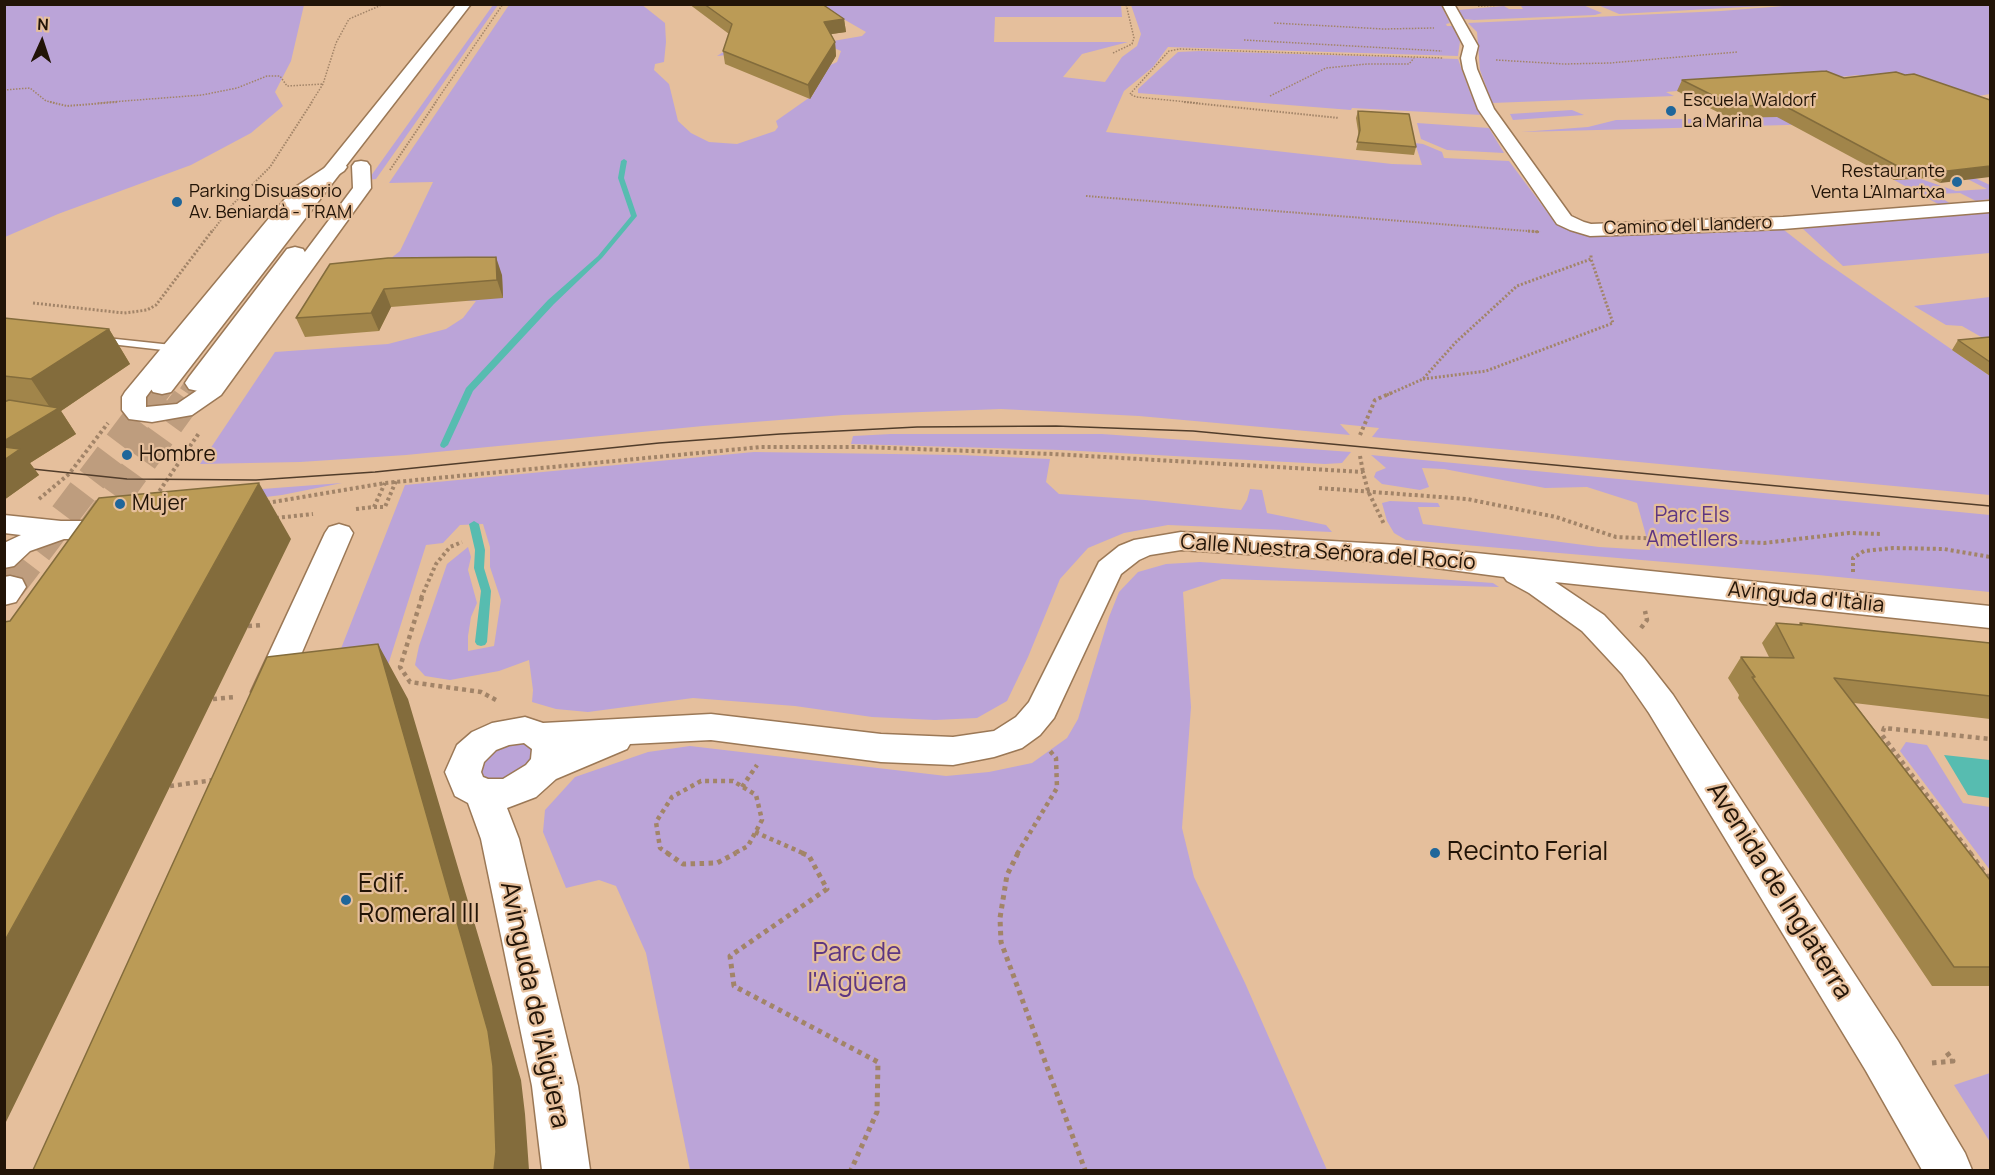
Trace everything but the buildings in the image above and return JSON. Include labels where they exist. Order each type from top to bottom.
[{"type":"main road","points":[[456,43],[471,9]]},
{"type":"main road","points":[[162,386],[338,167],[471,9]]},
{"type":"main road","points":[[198,383],[365,161]]},
{"type":"street","name":"Camino del Llandero","points":[[1448,4],[1471,46],[1470,69],[1484,103],[1497,126],[1564,220],[1584,228],[1783,223],[1990,207]]},
{"type":"street","points":[[338,167],[300,192],[171,348],[134,398],[134,410],[138,414],[152,415],[183,410],[213,390],[362,188],[365,161]]},
{"type":"street","points":[[252,727],[326,523]]},
{"type":"street","points":[[7,524],[61,531],[98,530],[112,536],[108,551],[102,560]]},
{"type":"street","points":[[6,580],[28,542],[61,531]]},
{"type":"street","name":"Calle Nuestra Señora del Rocío","points":[[531,756],[601,745],[641,732],[667,728],[711,727],[881,748],[952,751],[1010,739],[1028,726],[1042,709],[1109,570],[1123,557],[1144,546],[1162,542],[1192,541],[1398,554],[1622,579]]},
{"type":"street","name":"Avenida de Inglaterra","points":[[1503,567],[1540,586],[1593,623],[1633,666],[1661,704],[1882,1056],[1948,1170]]},
{"type":"street","points":[[1593,623],[1606,595],[1622,579]]},
{"type":"street","name":"Avinguda d'Itàlia","points":[[1622,579],[1990,617]]},
{"type":"street","points":[[504,732],[531,756],[504,794],[483,794],[468,786],[465,779],[463,772],[469,755],[484,741],[504,732]]},
{"type":"street","points":[[500,840],[531,756]]},
{"type":"street","name":"Avinguda de l'Aigüera","points":[[483,794],[500,840],[555,1086],[566,1170]]},
{"type":"lane","points":[[84,339],[171,348]]},
{"type":"path","points":[[33,303],[124,313],[147,310],[156,305],[233,204],[270,167],[323,84],[336,43],[349,19],[384,4]]},
{"type":"path","points":[[1113,53],[1132,44],[1134,38],[1126,4]]},
{"type":"path","points":[[1274,22],[1384,29],[1462,26]]},
{"type":"path","points":[[1244,40],[1587,63],[1737,52]]},
{"type":"path","points":[[1339,118],[1136,97],[1130,94],[1169,51],[1180,49],[1469,55]]},
{"type":"path","points":[[1270,96],[1326,68],[1367,64],[1409,64],[1414,58]]},
{"type":"path","points":[[4,90],[30,88],[46,101],[67,106],[211,94],[267,76],[280,76],[287,86],[323,84]]},
{"type":"path","points":[[1086,196],[1534,233],[1584,228],[1591,260],[1610,309],[1612,323],[1486,371],[1423,379],[1375,400],[1360,435]]},
{"type":"path","points":[[1423,379],[1455,343],[1517,286],[1591,260]]},
{"type":"path","points":[[261,503],[385,483],[761,447],[861,447],[1053,454],[1363,472]]},
{"type":"path","points":[[1359,456],[1368,491],[1388,532]]},
{"type":"path","points":[[266,519],[326,523],[349,510],[385,507],[396,482]]},
{"type":"path","points":[[374,507],[385,483]]},
{"type":"path","points":[[1319,488],[1467,499],[1556,516],[1616,537],[1764,543],[1850,533],[1882,534]]},
{"type":"path","points":[[462,542],[450,547],[436,564],[424,589],[399,667],[410,682],[481,692],[507,705],[531,756]]},
{"type":"path","points":[[1844,572],[1854,572],[1853,558],[1864,551],[1944,549],[1990,557]]},
{"type":"path","points":[[1028,726],[1056,758],[1057,788],[1024,840],[1007,875],[1000,918],[1000,942],[1085,1170]]},
{"type":"path","points":[[1990,739],[1884,728],[1882,735],[1990,879]]},
{"type":"path","points":[[170,786],[217,780]]},
{"type":"path","points":[[701,781],[733,781],[756,795],[762,820],[755,832],[748,846],[717,864],[683,864],[660,848],[656,822],[672,797],[701,781]]},
{"type":"path","points":[[755,832],[809,856],[827,889],[730,956],[734,986],[878,1062],[877,1112],[852,1170]]},
{"type":"green space","points":[[5,4],[304,5],[291,61],[275,92],[283,106],[251,133],[191,165],[58,214],[5,237]]},
{"type":"green space","points":[[641,4],[665,23],[664,62],[655,64],[654,70],[669,84],[678,121],[691,133],[709,142],[737,144],[775,131],[778,127],[776,121],[813,95],[817,79],[824,68],[837,62],[841,51],[827,45],[717,56],[728,49],[833,41],[862,36],[866,32],[819,5],[1121,5],[1122,17],[995,17],[994,42],[1128,42],[1082,54],[1063,77],[1105,82],[1122,57],[1137,46],[1141,34],[1131,5],[1441,5],[1450,23],[1446,24],[1447,26],[1452,26],[1460,41],[1458,56],[1168,47],[1153,67],[1124,91],[1106,132],[1392,164],[1422,165],[1415,143],[1423,144],[1442,152],[1444,158],[1509,161],[1548,213],[1562,224],[1784,230],[1821,259],[1990,376],[1990,495],[1372,437],[1379,428],[1340,424],[1350,435],[1139,416],[1001,409],[843,415],[703,426],[406,455],[300,462],[200,464],[275,352],[388,344],[446,329],[463,318],[476,301],[467,301],[487,276],[365,279],[400,251],[433,182],[389,183],[509,5]]},
{"type":"green space","points":[[1598,4],[1781,5],[1619,14]]},
{"type":"green space","points":[[1809,4],[1990,5],[1990,94],[1939,105],[1858,75],[1782,83],[1863,123],[1521,132],[1588,127],[1616,120],[1754,118],[1709,88],[1666,92],[1674,96],[1492,103],[1480,70],[1477,32],[1468,23],[1721,11]]},
{"type":"green space","points":[[493,5],[498,5],[376,179],[368,180]]},
{"type":"green space","points":[[1583,5],[1602,13],[1474,20],[1464,19],[1458,10],[1504,6],[1509,9],[1523,9],[1521,6]]},
{"type":"green space","points":[[1178,52],[1458,59],[1471,95],[1482,115],[1352,108],[1351,110],[1138,93],[1138,89]]},
{"type":"green space","points":[[1572,110],[1584,115],[1513,120],[1510,114]]},
{"type":"green space","points":[[1417,123],[1489,128],[1504,153],[1447,150],[1421,139]]},
{"type":"green space","points":[[1944,167],[1951,167],[1990,185],[1990,199],[1976,201],[1960,193],[1935,194],[1951,204],[1940,205],[1894,180],[1921,179],[1956,191],[1987,189]]},
{"type":"green space","points":[[1990,212],[1990,253],[1843,266],[1802,228]]},
{"type":"green space","points":[[1990,297],[1990,342],[1962,326],[1946,325],[1914,306]]},
{"type":"green space","points":[[1102,434],[1351,452],[1342,463],[1325,464],[1061,450],[851,444],[853,436]]},
{"type":"green space","points":[[754,452],[960,455],[1050,459],[1046,482],[1059,494],[1241,510],[1250,489],[1262,490],[1267,513],[1326,525],[1332,532],[1168,525],[1124,533],[1088,548],[1060,579],[1007,701],[977,718],[935,720],[872,717],[795,706],[693,698],[588,712],[556,709],[532,702],[533,690],[529,660],[499,671],[450,680],[425,676],[415,665],[419,646],[447,564],[468,547],[471,557],[468,570],[477,603],[471,617],[468,651],[494,646],[501,600],[490,567],[490,547],[483,524],[460,525],[443,543],[426,545],[376,703],[317,710],[405,485]]},
{"type":"green space","name":"Parc Els Ametllers","points":[[1371,455],[1990,515],[1990,592],[1406,540],[1394,533],[1387,521],[1382,503],[1390,501],[1438,503],[1440,507],[1418,507],[1423,524],[1599,547],[1650,550],[1637,503],[1587,487],[1545,488],[1444,469],[1422,468],[1429,487],[1420,490],[1382,484],[1374,477],[1376,472],[1386,468]]},
{"type":"green space","points":[[342,483],[282,495],[225,502],[262,489]]},
{"type":"green space","name":"Parc de l'Aigüera","points":[[1200,562],[1493,583],[1499,587],[1222,579],[1183,592],[1191,707],[1182,828],[1194,877],[1245,983],[1327,1170],[690,1170],[646,953],[616,886],[599,880],[566,888],[543,832],[545,810],[575,777],[648,752],[690,746],[946,776],[989,772],[1032,763],[1067,738],[1078,719],[1109,617],[1119,592],[1138,572],[1166,564]]},
{"type":"green space","points":[[528,741],[537,750],[535,763],[507,784],[477,778],[481,754],[496,743]]},
{"type":"green space","points":[[1906,742],[1927,745],[1963,803],[1990,807],[1990,870],[1900,751]]},
{"type":"green space","points":[[1990,1073],[1990,1142],[1954,1085]]},
{"type":"water","points":[[1944,755],[1990,760],[1990,798],[1968,795]]},
{"type":"waterway","points":[[444,445],[469,390],[551,302],[600,257],[634,216],[621,178],[624,161]]},
{"type":"waterway","points":[[474,524],[480,550],[479,568],[486,591],[481,642]]},
{"type":"tunnel","points":[[190,395],[198,383]]},
{"type":"tunnel","points":[[155,395],[162,386]]},
{"type":"tunnel","points":[[10,587],[157,393]]},
{"type":"tunnel","points":[[90,533],[191,393]]},
{"type":"tram line","points":[[4,466],[127,479],[256,480],[375,472],[659,443],[780,434],[917,427],[1056,426],[1193,431],[1990,506]]},
{"type":"place","name":"Escuela Waldorf La Marina","points":[[1671,111]]},
{"type":"place","name":"Restaurante Venta L’Almartxa","points":[[1957,182]]},
{"type":"place","name":"Parking Disuasorio Av. Beniardà - TRAM","points":[[177,202]]},
{"type":"place","name":"Hombre","points":[[127,455]]},
{"type":"place","name":"Mujer","points":[[120,504]]},
{"type":"place","name":"Recinto Ferial","points":[[1435,853]]},
{"type":"place","name":"Edif. Romeral III","points":[[346,900]]}]
